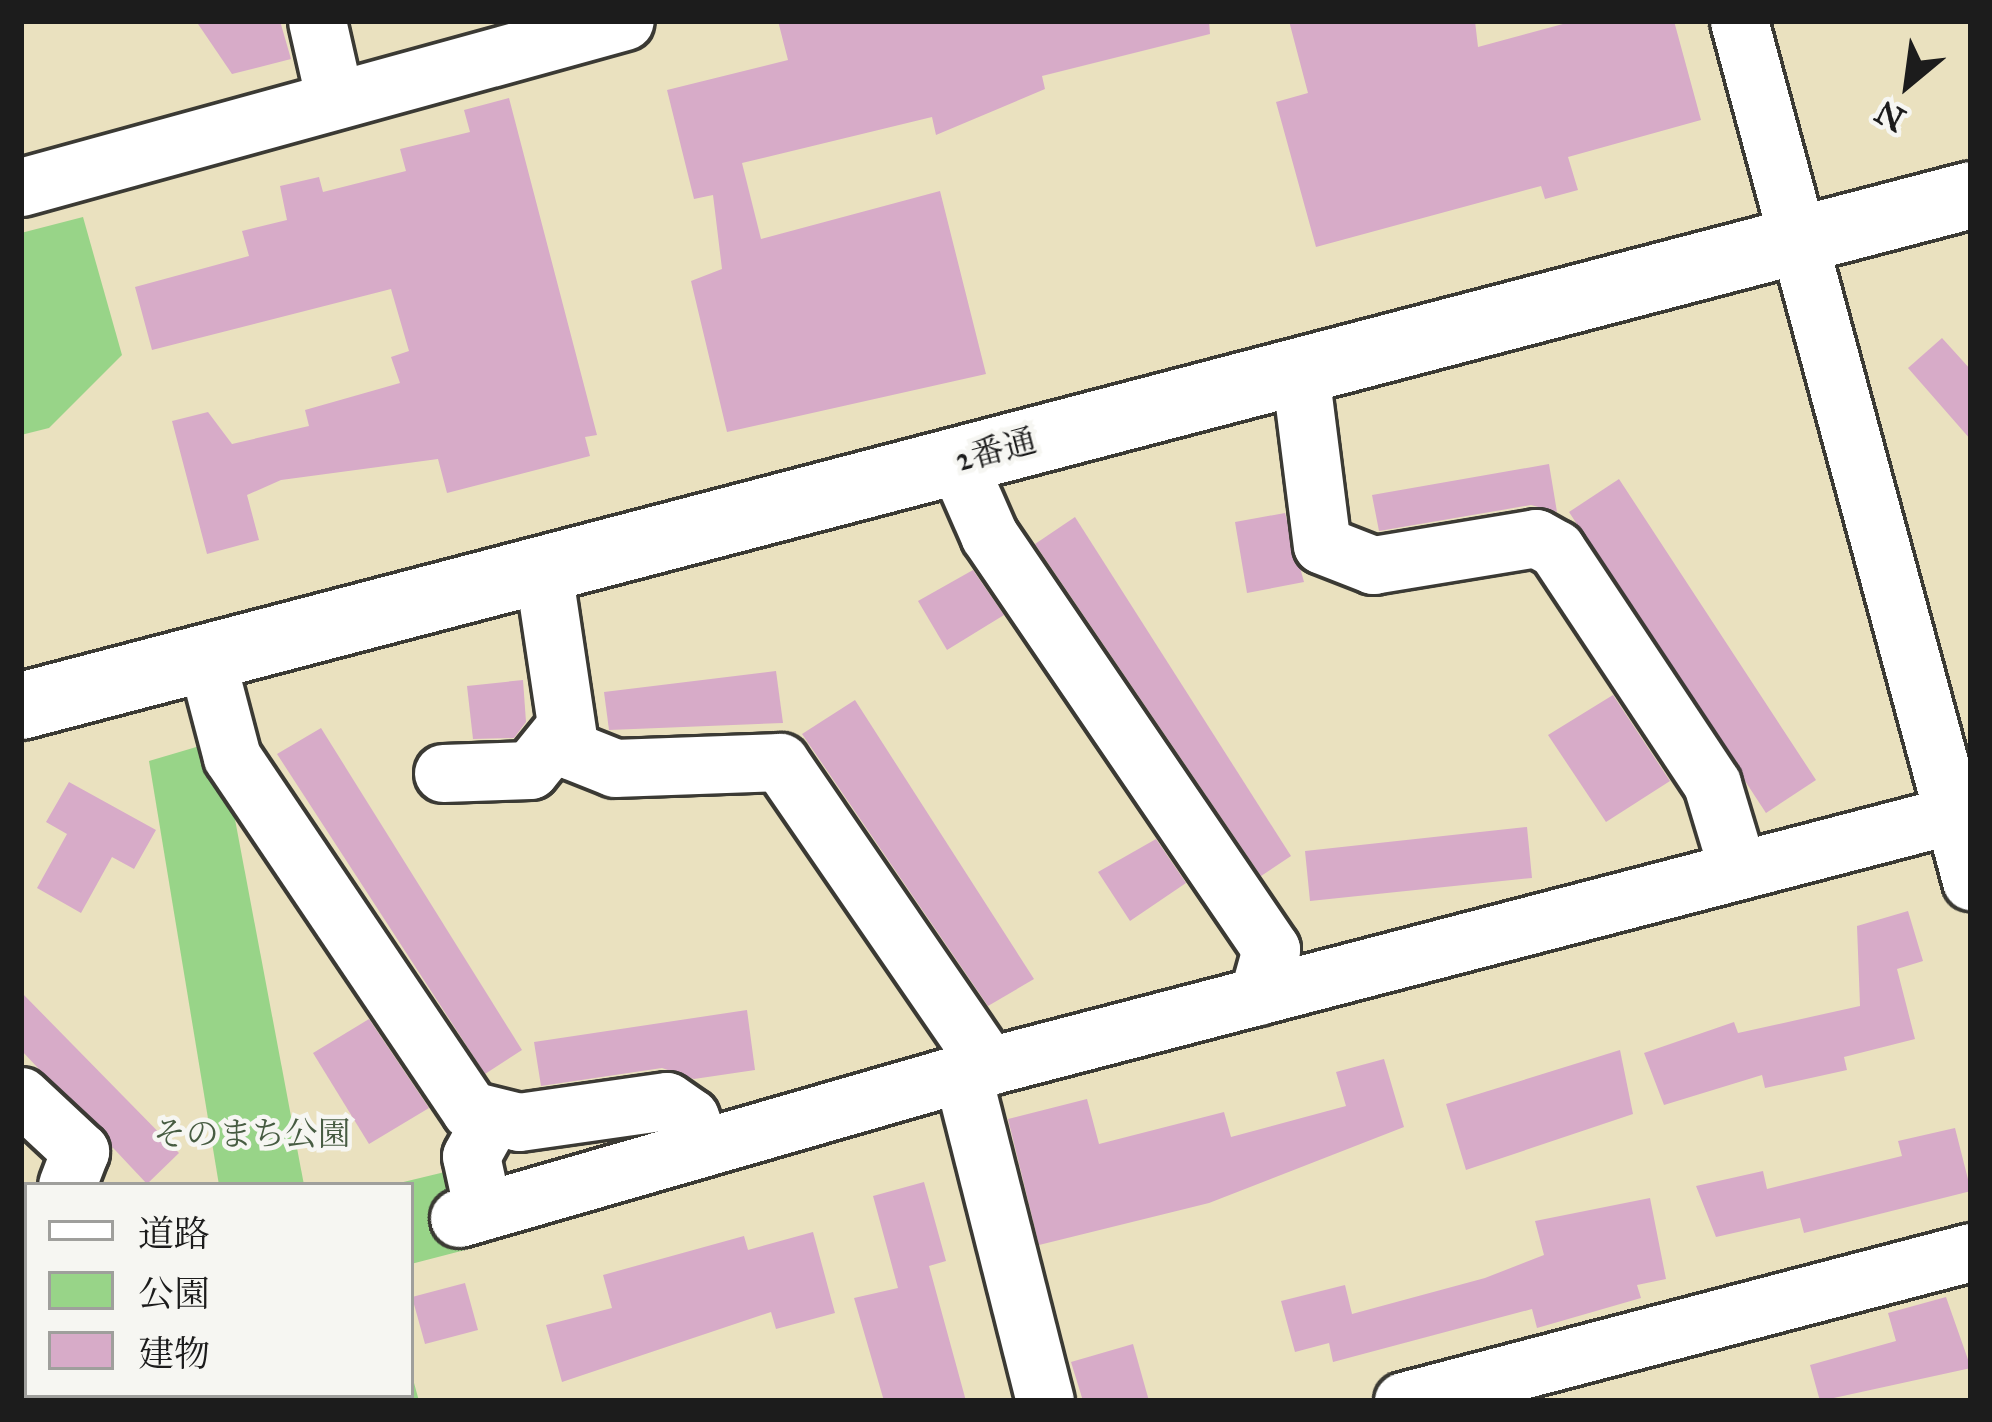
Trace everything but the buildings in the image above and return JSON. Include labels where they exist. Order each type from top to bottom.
[{"type":"main road","name":"2番通","points":[[21,706],[1971,196]]},
{"type":"street","points":[[317,21],[335,100]]},
{"type":"street","points":[[21,187],[626,21]]},
{"type":"street","points":[[1739,21],[1797,242],[1962,812],[1971,880]]},
{"type":"street","points":[[1300,372],[1322,545],[1373,565],[1536,538],[1556,549],[1712,784],[1738,870]]},
{"type":"street","points":[[958,462],[988,535],[1271,950],[1258,996]]},
{"type":"street","points":[[543,570],[560,733],[589,762],[615,768],[780,761],[975,1070],[1045,1401]]},
{"type":"street","points":[[206,658],[232,758],[470,1110],[490,1122],[668,1101],[690,1117],[701,1148]]},
{"type":"street","points":[[443,773],[530,770],[560,733]]},
{"type":"street","points":[[490,1122],[471,1156],[471,1215],[975,1070],[1962,812]]},
{"type":"street","points":[[21,1096],[80,1150],[84,1181]]},
{"type":"street","points":[[1403,1401],[1526,1386],[1971,1252]]},
{"type":"green space","points":[[83,217],[122,355],[49,428],[21,435],[21,233]]},
{"type":"green space","name":"そのまち公園","points":[[220,740],[303,1182],[219,1182],[149,761]]},
{"type":"green space","name":"そのまち公園","points":[[449,1171],[465,1250],[414,1263],[414,1182],[403,1182]]},
{"type":"green space","points":[[24,1361],[24,1398],[414,1398],[414,1383],[419,1401],[21,1401]]}]
